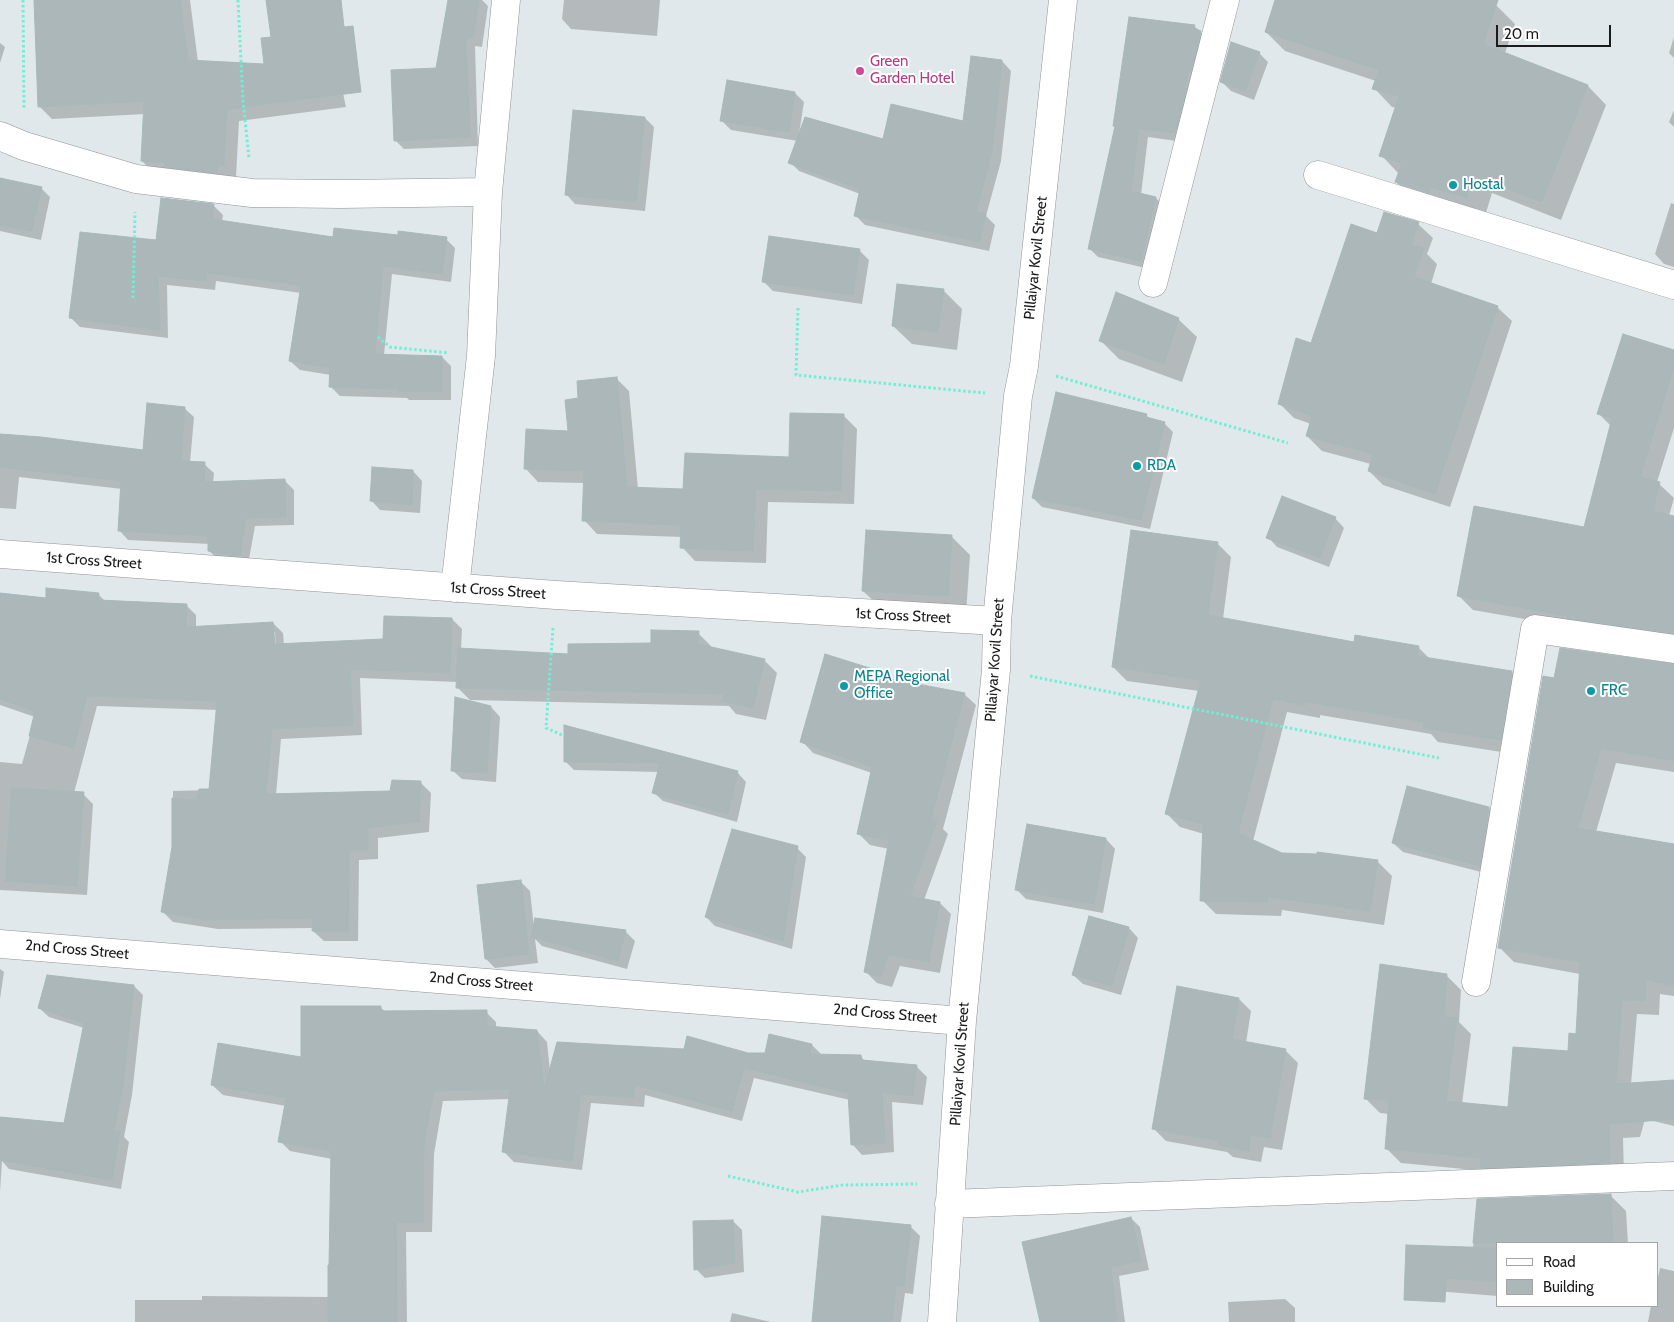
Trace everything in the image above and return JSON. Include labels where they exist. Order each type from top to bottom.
[{"type":"street","points":[[456,588],[481,356],[488,192],[506,0]]},
{"type":"street","name":"Pillaiyar Kovil Street","points":[[942,1322],[962,1021],[996,670],[997,622],[1018,396],[1024,366],[1063,0]]},
{"type":"street","points":[[1153,283],[1225,0]]},
{"type":"street","points":[[12,141],[136,179],[252,193],[488,192]]},
{"type":"street","points":[[1318,175],[1674,285]]},
{"type":"street","name":"1st Cross Street","points":[[0,554],[556,595],[997,622]]},
{"type":"street","points":[[1476,982],[1535,629],[1674,649]]},
{"type":"street","name":"2nd Cross Street","points":[[0,944],[962,1021]]},
{"type":"street","points":[[950,1194],[1674,1176]]},
{"type":"path","points":[[12,141],[23,0]]},
{"type":"path","points":[[238,0],[243,101],[252,193]]},
{"type":"path","points":[[133,298],[136,179]]},
{"type":"path","points":[[798,308],[796,375],[1018,396]]},
{"type":"path","points":[[378,337],[390,347],[481,356]]},
{"type":"path","points":[[1024,366],[1288,443]]},
{"type":"path","points":[[556,595],[546,728],[564,736]]},
{"type":"path","points":[[996,670],[1439,758]]},
{"type":"path","points":[[728,1176],[798,1192],[843,1185],[950,1194]]},
{"type":"building","points":[[34,0],[180,0],[188,60],[264,64],[261,38],[271,37],[266,0],[341,0],[344,27],[353,26],[361,92],[227,109],[224,165],[218,165],[217,173],[164,167],[165,162],[141,161],[144,101],[38,107]]},
{"type":"building","points":[[448,0],[479,0],[473,38],[466,37],[470,137],[394,141],[391,70],[436,68]]},
{"type":"building","points":[[1275,0],[1498,0],[1483,44],[1588,85],[1542,202],[1473,175],[1467,198],[1430,187],[1429,193],[1395,182],[1402,163],[1379,156],[1399,96],[1372,89],[1379,70],[1265,32]]},
{"type":"building","points":[[1129,17],[1195,25],[1194,28],[1201,31],[1191,72],[1188,71],[1185,95],[1175,133],[1139,129],[1131,191],[1156,197],[1141,261],[1088,249],[1115,126],[1113,126]]},
{"type":"building","points":[[1231,42],[1260,52],[1245,91],[1220,82]]},
{"type":"building","points":[[971,56],[1002,60],[992,152],[976,212],[986,214],[980,242],[854,216],[860,189],[788,163],[805,117],[883,139],[891,104],[963,121]]},
{"type":"building","points":[[727,80],[795,92],[789,132],[720,121]]},
{"type":"building","points":[[573,110],[645,117],[636,202],[565,195]]},
{"type":"building","points":[[0,178],[42,187],[32,231],[0,225]]},
{"type":"building","points":[[161,198],[214,204],[212,219],[333,237],[334,228],[398,235],[398,231],[447,237],[442,274],[383,266],[375,354],[442,356],[442,392],[329,387],[330,368],[289,361],[301,285],[207,273],[206,281],[158,276],[160,330],[69,318],[80,232],[156,240]]},
{"type":"building","points":[[1384,212],[1419,222],[1411,245],[1424,248],[1414,277],[1498,306],[1435,494],[1368,471],[1373,454],[1306,436],[1312,416],[1278,404],[1296,338],[1311,343],[1351,224],[1377,233]]},
{"type":"building","points":[[769,236],[860,249],[853,295],[762,282]]},
{"type":"building","points":[[897,284],[944,289],[938,332],[892,326]]},
{"type":"building","points":[[1116,292],[1179,318],[1164,364],[1099,341]]},
{"type":"building","points":[[1623,334],[1674,350],[1674,367],[1640,477],[1660,482],[1653,511],[1674,516],[1674,633],[1567,618],[1567,616],[1457,596],[1474,506],[1584,527],[1612,418],[1597,414]]},
{"type":"building","points":[[617,377],[627,487],[683,489],[685,453],[789,457],[790,413],[844,414],[841,491],[756,489],[753,551],[680,548],[681,525],[582,521],[584,471],[524,469],[526,429],[568,431],[565,400],[578,398],[577,381]]},
{"type":"building","points":[[1056,392],[1147,414],[1146,417],[1165,422],[1141,520],[1032,498]]},
{"type":"building","points":[[147,403],[185,407],[181,461],[205,462],[204,482],[285,479],[286,517],[246,518],[240,556],[208,551],[208,536],[118,531],[121,481],[0,467],[0,434],[41,437],[143,450]]},
{"type":"building","points":[[372,467],[413,470],[412,505],[370,501]]},
{"type":"building","points":[[1282,496],[1336,517],[1320,558],[1266,538]]},
{"type":"building","points":[[866,530],[952,535],[948,596],[862,591]]},
{"type":"building","points":[[1131,530],[1218,542],[1208,615],[1354,642],[1355,635],[1419,646],[1417,656],[1512,671],[1501,740],[1423,728],[1424,722],[1307,702],[1306,705],[1273,699],[1238,833],[1282,853],[1317,854],[1317,852],[1378,860],[1370,911],[1268,897],[1268,902],[1200,901],[1203,824],[1165,814],[1201,680],[1112,667]]},
{"type":"building","points":[[46,588],[99,593],[98,600],[187,604],[186,627],[273,622],[275,644],[383,639],[384,616],[452,618],[450,673],[350,669],[353,725],[272,729],[266,794],[390,791],[392,780],[421,781],[419,822],[368,828],[368,850],[349,850],[348,932],[312,931],[313,918],[207,920],[161,912],[172,847],[172,798],[197,800],[199,789],[209,789],[217,701],[87,696],[74,748],[29,736],[35,711],[0,699],[0,593],[46,598]]},
{"type":"building","points":[[651,630],[699,631],[698,644],[765,659],[753,708],[722,701],[724,694],[456,688],[458,648],[568,654],[568,644],[651,643]]},
{"type":"building","points":[[1560,648],[1674,664],[1674,761],[1601,748],[1578,828],[1674,844],[1674,985],[1646,980],[1645,1001],[1622,1000],[1616,1084],[1674,1080],[1674,1119],[1609,1124],[1610,1163],[1480,1168],[1481,1158],[1385,1149],[1389,1100],[1364,1099],[1380,964],[1447,974],[1444,1017],[1457,1018],[1446,1101],[1508,1107],[1513,1047],[1568,1051],[1569,1033],[1576,1034],[1580,962],[1498,948],[1543,676],[1554,678]]},
{"type":"building","points":[[825,654],[876,670],[875,676],[965,693],[931,819],[937,821],[910,896],[940,902],[929,962],[888,955],[881,977],[864,972],[889,840],[857,834],[872,767],[800,742]]},
{"type":"building","points":[[455,697],[491,706],[487,773],[451,771]]},
{"type":"building","points":[[564,725],[738,771],[728,814],[652,793],[660,763],[564,762]]},
{"type":"building","points":[[1407,786],[1489,807],[1480,866],[1392,843]]},
{"type":"building","points":[[12,788],[84,792],[77,886],[5,881]]},
{"type":"building","points":[[1027,824],[1106,838],[1094,904],[1015,890]]},
{"type":"building","points":[[732,829],[798,846],[783,941],[705,917]]},
{"type":"building","points":[[521,880],[529,954],[485,959],[477,885]]},
{"type":"building","points":[[1089,916],[1129,927],[1112,986],[1072,975]]},
{"type":"building","points":[[535,918],[626,930],[618,961],[531,937]]},
{"type":"building","points":[[47,975],[134,985],[123,1085],[114,1131],[120,1132],[112,1180],[0,1160],[0,1117],[64,1123],[84,1023],[38,1008]]},
{"type":"building","points":[[1177,986],[1239,998],[1232,1039],[1286,1049],[1270,1138],[1251,1135],[1249,1151],[1219,1145],[1219,1141],[1152,1129]]},
{"type":"building","points":[[301,1006],[381,1006],[381,1011],[487,1010],[487,1026],[537,1030],[544,1090],[557,1042],[684,1049],[687,1036],[748,1053],[765,1053],[769,1034],[812,1044],[810,1054],[861,1055],[862,1060],[917,1065],[913,1096],[882,1092],[885,1143],[851,1145],[848,1093],[744,1068],[732,1111],[635,1085],[634,1098],[581,1094],[572,1161],[502,1152],[510,1089],[434,1091],[424,1144],[423,1223],[396,1222],[397,1322],[328,1322],[331,1151],[278,1142],[286,1098],[211,1085],[218,1043],[301,1057]]},
{"type":"building","points":[[1611,1194],[1613,1242],[1473,1243],[1477,1199]]},
{"type":"building","points":[[822,1216],[911,1225],[904,1286],[896,1285],[892,1322],[812,1322]]},
{"type":"building","points":[[1131,1217],[1141,1261],[1111,1267],[1117,1322],[1040,1322],[1022,1242]]},
{"type":"building","points":[[733,1220],[735,1263],[694,1270],[693,1221]]},
{"type":"building","points":[[1406,1245],[1496,1248],[1496,1282],[1446,1278],[1445,1302],[1404,1300]]},
{"type":"place","name":"Green Garden Hotel","points":[[860,71]]},
{"type":"place","name":"Hostal","points":[[1453,185]]},
{"type":"place","name":"RDA","points":[[1137,466]]},
{"type":"place","name":"MEPA Regional Office","points":[[844,686]]},
{"type":"place","name":"FRC","points":[[1591,691]]}]
